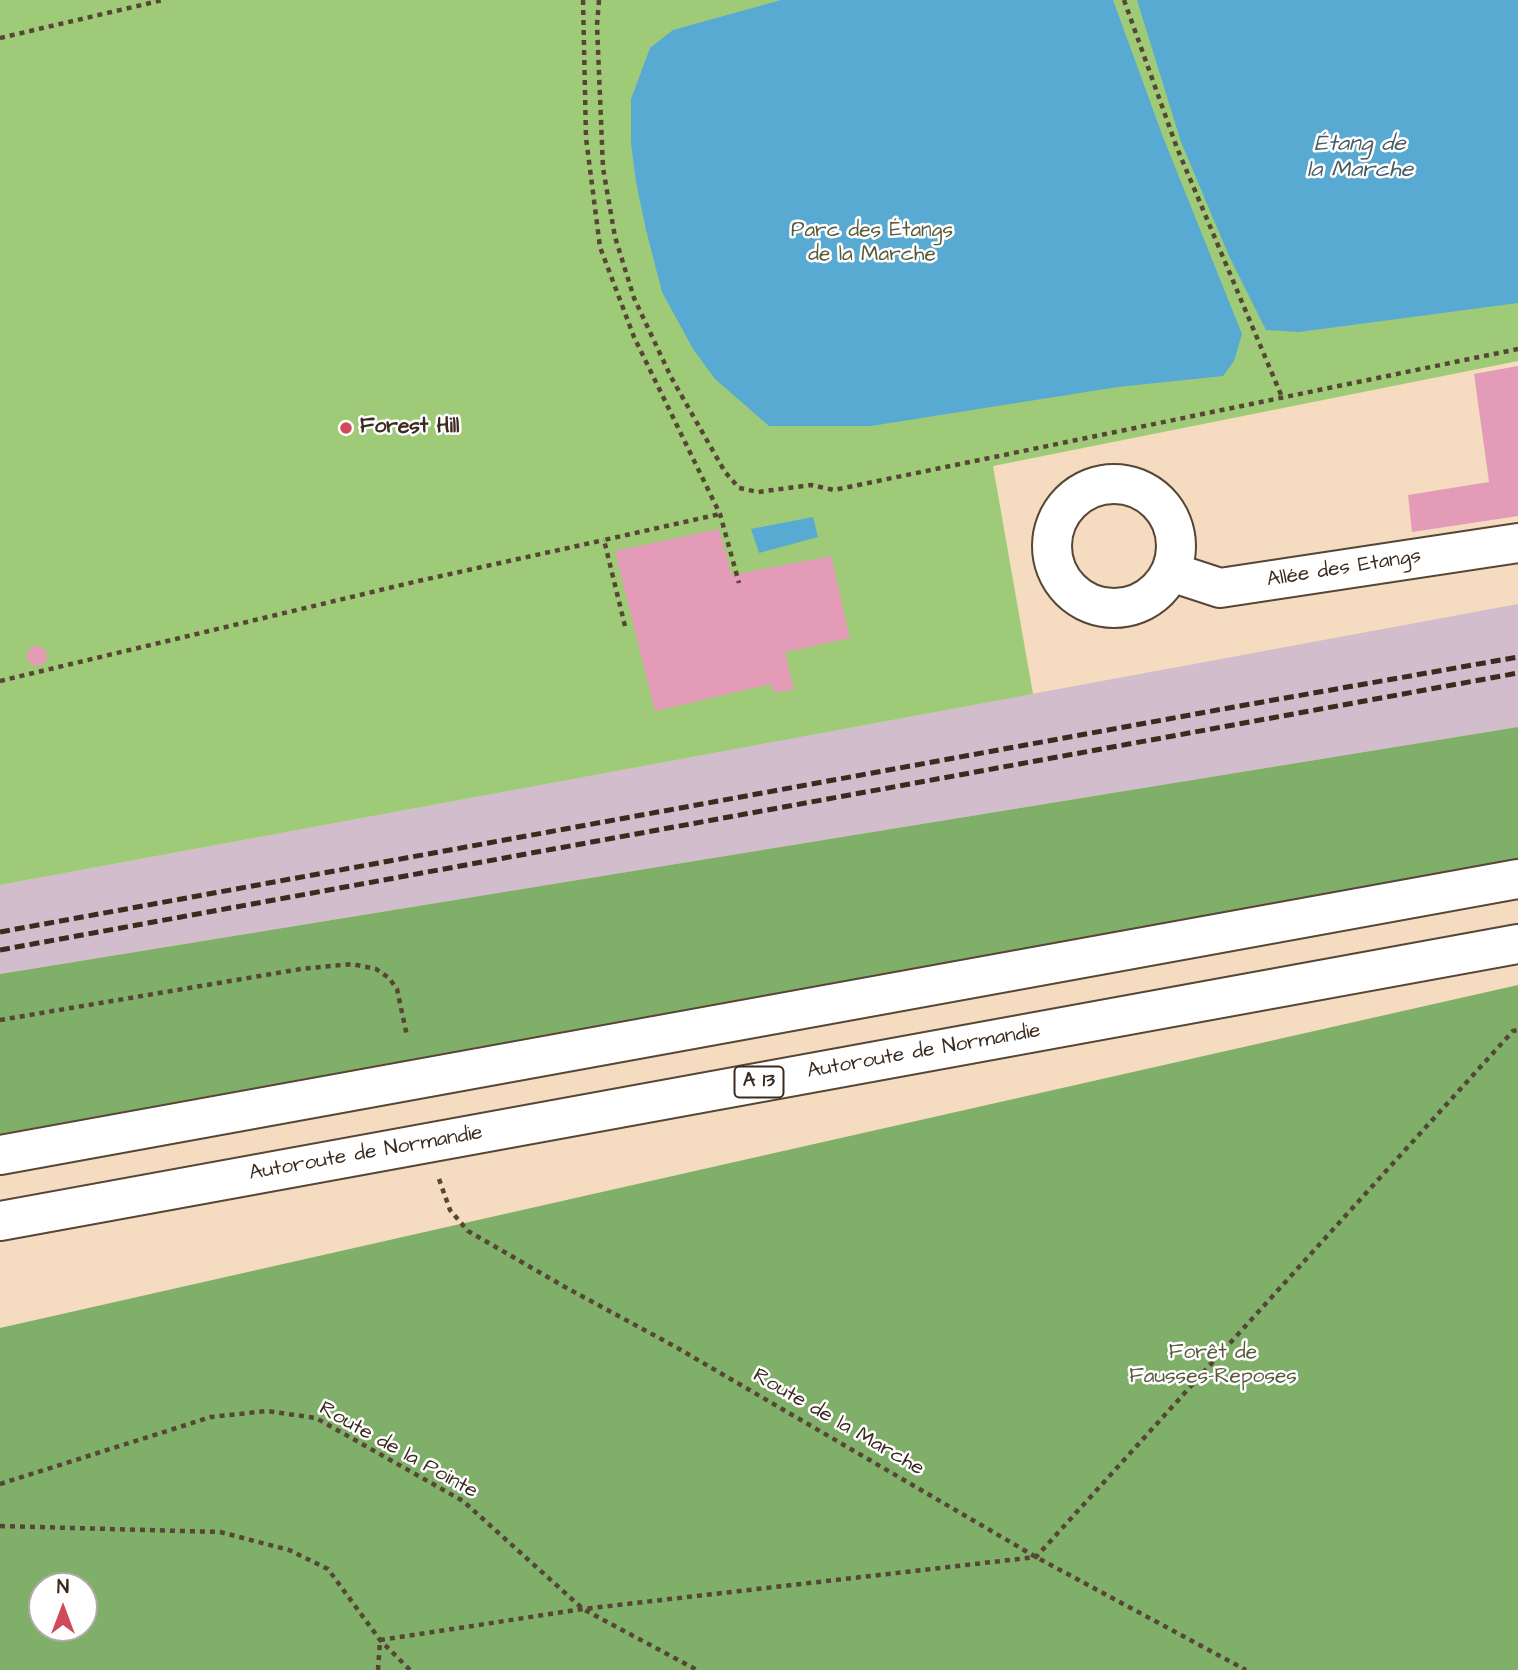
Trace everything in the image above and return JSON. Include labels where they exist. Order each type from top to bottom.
[{"type":"main road","name":"Allée des Etangs","points":[[1171,572],[1220,588],[1518,543]]},
{"type":"main road","points":[[0,1156],[1518,879]]},
{"type":"main road","name":"Autoroute de Normandie","points":[[0,1221],[1518,944]]},
{"type":"path","points":[[0,38],[163,0]]},
{"type":"path","points":[[583,0],[586,138],[600,247],[634,337],[720,514],[739,583]]},
{"type":"path","points":[[599,0],[597,25],[603,168],[615,237],[634,298],[671,377],[725,472],[739,488],[758,492],[811,485],[834,490],[1518,349]]},
{"type":"path","points":[[1124,0],[1177,148],[1282,397]]},
{"type":"path","points":[[0,681],[414,582],[720,514]]},
{"type":"path","points":[[604,540],[625,626]]},
{"type":"path","points":[[0,1020],[301,969],[352,964],[376,969],[389,978],[397,989],[407,1036]]},
{"type":"path","points":[[380,1640],[583,1609],[1036,1557],[1513,1031],[1518,1030]]},
{"type":"path","name":"Route de la Marche","points":[[439,1179],[450,1210],[468,1231],[674,1346],[1036,1557],[1246,1670]]},
{"type":"path","name":"Route de la Pointe","points":[[0,1484],[211,1417],[267,1411],[316,1418],[463,1502],[583,1609],[697,1670]]},
{"type":"path","points":[[0,1525],[220,1532],[289,1550],[328,1569],[380,1640],[410,1670]]},
{"type":"path","points":[[378,1670],[380,1640]]},
{"type":"shaded area","points":[[1518,604],[1518,727],[0,974],[0,885]]},
{"type":"green space","name":"Forest Hill","points":[[0,0],[1518,0],[1518,361],[993,466],[1033,694],[0,885]]},
{"type":"green space","points":[[1518,727],[1518,862],[0,1139],[0,974]]},
{"type":"green space","name":"Forêt de Fausses-Reposes","points":[[1518,985],[1518,1670],[0,1670],[0,1328]]},
{"type":"water","points":[[781,0],[1113,0],[1163,137],[1242,334],[1234,361],[1223,376],[1118,387],[871,426],[769,426],[715,379],[693,349],[662,292],[636,182],[631,143],[631,99],[650,48],[673,30]]},
{"type":"water","name":"Étang de la Marche","points":[[1137,0],[1518,0],[1518,303],[1299,332],[1266,330],[1229,256],[1181,142]]},
{"type":"water","points":[[813,517],[818,537],[759,553],[751,529]]},
{"type":"building","points":[[1518,366],[1518,516],[1412,532],[1408,495],[1489,482],[1474,374]]},
{"type":"building","points":[[719,529],[732,575],[831,556],[850,638],[785,652],[794,690],[774,692],[771,684],[655,711],[615,551]]},
{"type":"building","points":[[37,646],[44,649],[47,656],[44,663],[37,666],[30,663],[27,656],[30,649]]},
{"type":"railway","points":[[0,932],[1518,657]]},
{"type":"railway","points":[[0,950],[1518,673]]},
{"type":"place","name":"Forest Hill","points":[[346,428]]},
{"type":"park label","name":"Parc des Étangs de la Marche","points":[[872,244]]}]
